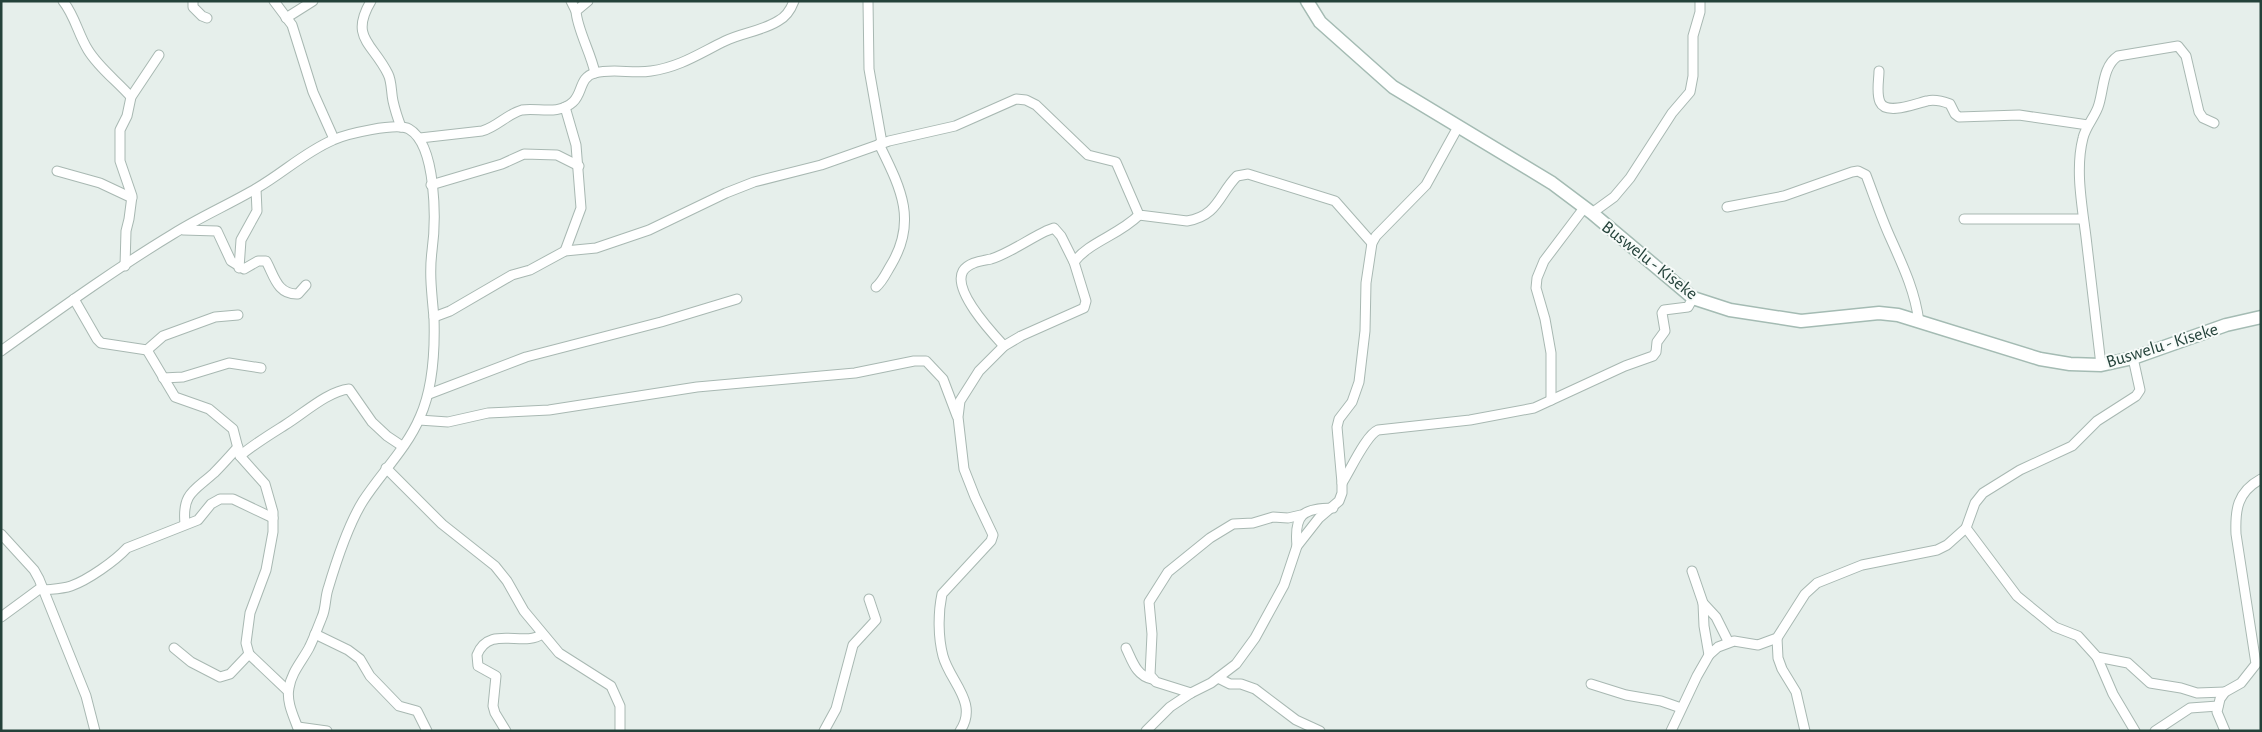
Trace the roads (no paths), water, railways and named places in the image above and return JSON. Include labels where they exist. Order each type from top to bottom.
[{"type":"main road","name":"Buswelu - Kiseke","points":[[1307,1],[1320,22],[1393,87],[1552,182],[1693,298],[1730,310],[1801,321],[1879,313],[1898,315],[2040,359],[2070,364],[2101,365],[2133,358],[2226,325],[2261,317]]},
{"type":"street","points":[[63,1],[96,61],[131,97]]},
{"type":"street","points":[[193,1],[193,7],[207,18]]},
{"type":"street","points":[[274,1],[292,25],[313,92],[334,139]]},
{"type":"street","points":[[286,18],[313,1]]},
{"type":"street","points":[[371,1],[361,25],[364,34],[388,74],[393,101],[401,127]]},
{"type":"street","points":[[571,1],[591,56],[595,73]]},
{"type":"street","points":[[576,12],[579,7],[588,1]]},
{"type":"street","points":[[420,138],[482,132],[492,128],[507,117],[524,110],[547,111],[564,107],[576,98],[586,77],[595,73],[626,70],[649,72],[677,66],[725,41],[778,22],[790,10],[794,1]]},
{"type":"street","points":[[868,1],[869,70],[880,144],[903,200],[905,232],[898,253],[883,280],[876,287]]},
{"type":"street","points":[[1551,400],[1551,353],[1545,319],[1536,288],[1537,278],[1544,261],[1588,210],[1614,197],[1630,178],[1672,114],[1690,92],[1693,76],[1693,36],[1700,12],[1700,1]]},
{"type":"street","points":[[2101,365],[2083,219],[2080,170],[2083,138],[2099,106],[2107,69],[2111,61],[2118,56],[2178,46],[2183,50],[2188,64],[2199,112],[2203,118],[2214,123]]},
{"type":"street","points":[[125,266],[126,231],[130,219],[132,198],[120,161],[120,130],[127,116],[131,97],[159,55]]},
{"type":"street","points":[[1880,70],[1879,97],[1880,104],[1884,106],[1908,107],[1928,100],[1940,100],[1950,104],[1955,114],[1959,117],[2019,116],[2088,125]]},
{"type":"street","points":[[434,318],[450,311],[512,275],[530,270],[564,251],[596,248],[649,230],[726,193],[754,182],[774,175],[821,165],[880,144],[955,126],[1016,99],[1026,100],[1036,105],[1088,155],[1116,162],[1139,215]]},
{"type":"street","points":[[564,107],[576,145],[581,208],[564,251]]},
{"type":"street","points":[[1297,546],[1319,518],[1339,501],[1342,493],[1337,427],[1339,419],[1352,402],[1359,382],[1366,330],[1366,283],[1372,243],[1376,236],[1426,184],[1458,126]]},
{"type":"street","points":[[1,351],[74,299],[180,230],[256,189],[280,174],[300,158],[334,139],[361,131],[401,127],[408,128],[420,138],[426,150],[436,230],[430,268],[434,318],[429,394],[419,420],[362,504],[337,559],[327,594],[324,614],[291,678],[288,691],[289,703],[298,729],[327,731]]},
{"type":"street","points":[[431,185],[502,164],[524,154],[557,155],[579,166]]},
{"type":"street","points":[[57,171],[100,183],[132,198]]},
{"type":"street","points":[[1728,207],[1784,196],[1852,172],[1863,173],[1866,176],[1907,273],[1916,297],[1919,322]]},
{"type":"street","points":[[1139,215],[1187,222],[1193,220],[1217,204],[1237,176],[1248,174],[1335,201],[1372,243]]},
{"type":"street","points":[[239,268],[241,240],[257,211],[256,189]]},
{"type":"street","points":[[1074,262],[1088,248],[1128,226],[1139,215]]},
{"type":"street","points":[[1964,219],[2083,219]]},
{"type":"street","points":[[960,731],[964,725],[966,702],[943,655],[939,619],[940,602],[942,594],[991,541],[993,536],[974,497],[964,469],[958,417],[960,401],[979,371],[1004,346],[1084,308],[1086,301],[1074,262],[1058,230],[1054,228],[1046,230],[993,258],[969,265],[964,270],[962,283],[966,295],[977,315],[1004,346]]},
{"type":"street","points":[[180,230],[217,231],[231,261],[239,268],[244,269],[262,260],[266,261],[279,287],[292,294],[298,294],[306,285]]},
{"type":"street","points":[[1342,483],[1354,465],[1367,438],[1378,430],[1470,420],[1534,408],[1655,354],[1657,342],[1665,331],[1662,313],[1664,310],[1688,307],[1693,298]]},
{"type":"street","points":[[74,299],[101,343],[147,350],[164,336],[215,318],[238,315]]},
{"type":"street","points":[[429,394],[526,357],[669,320],[737,299]]},
{"type":"street","points":[[147,350],[175,397],[208,409],[234,429],[240,456],[265,484],[273,518],[273,532],[266,570],[258,586],[248,622],[246,643],[249,654],[288,691]]},
{"type":"street","points":[[1805,731],[1796,692],[1778,658],[1777,638],[1805,594],[1817,583],[1862,565],[1937,550],[1956,539],[1966,528],[1974,503],[1983,492],[2020,470],[2072,446],[2098,421],[2136,396],[2140,390],[2133,358]]},
{"type":"street","points":[[419,420],[448,422],[488,413],[574,407],[705,386],[855,373],[914,361],[926,361],[943,379],[958,417]]},
{"type":"street","points":[[163,378],[183,377],[229,363],[261,368]]},
{"type":"street","points":[[240,456],[253,444],[304,412],[336,393],[349,389],[372,422],[387,436],[402,446]]},
{"type":"street","points":[[185,524],[186,506],[192,490],[212,475],[238,447]]},
{"type":"street","points":[[386,468],[442,524],[495,566],[507,581],[524,611],[559,653],[611,686],[620,706],[620,731]]},
{"type":"street","points":[[2097,657],[2128,663],[2150,684],[2203,693],[2224,692],[2241,683],[2258,662],[2236,534],[2235,513],[2245,491],[2261,480]]},
{"type":"street","points":[[1,617],[43,588],[70,586],[80,582],[121,555],[127,548],[198,520],[211,504],[220,499],[233,499],[273,518]]},
{"type":"street","points":[[1146,731],[1170,707],[1191,692],[1218,678],[1236,664],[1256,638],[1284,585],[1297,546],[1297,524],[1302,515],[1308,510],[1333,508]]},
{"type":"street","points":[[1152,679],[1150,669],[1152,634],[1149,602],[1168,572],[1210,538],[1233,524],[1253,523],[1273,517],[1288,518],[1302,515]]},
{"type":"street","points":[[1966,528],[2017,596],[2055,627],[2078,636],[2097,657],[2113,694],[2135,731]]},
{"type":"street","points":[[1,534],[34,570],[43,588],[86,696],[95,731]]},
{"type":"street","points":[[1692,571],[1703,603],[1704,626],[1709,654]]},
{"type":"street","points":[[824,731],[836,709],[853,646],[876,620],[869,599]]},
{"type":"street","points":[[1703,603],[1716,617],[1728,641]]},
{"type":"street","points":[[315,634],[360,658],[370,676],[399,706],[417,710],[427,731]]},
{"type":"street","points":[[506,731],[493,706],[496,676],[478,666],[477,655],[485,645],[493,640],[506,637],[529,640],[542,634]]},
{"type":"street","points":[[1670,731],[1709,654],[1728,641],[1758,645],[1777,638]]},
{"type":"street","points":[[174,648],[191,662],[220,677],[230,674],[249,654]]},
{"type":"street","points":[[1126,648],[1136,669],[1146,678],[1171,688],[1191,692]]},
{"type":"street","points":[[1218,678],[1230,684],[1241,684],[1255,689],[1296,720],[1320,731]]},
{"type":"street","points":[[1590,684],[1661,701],[1681,708]]},
{"type":"street","points":[[2215,706],[2224,692]]},
{"type":"street","points":[[2203,693],[2215,706],[2224,731]]},
{"type":"street","points":[[2155,731],[2190,708],[2215,706]]}]
